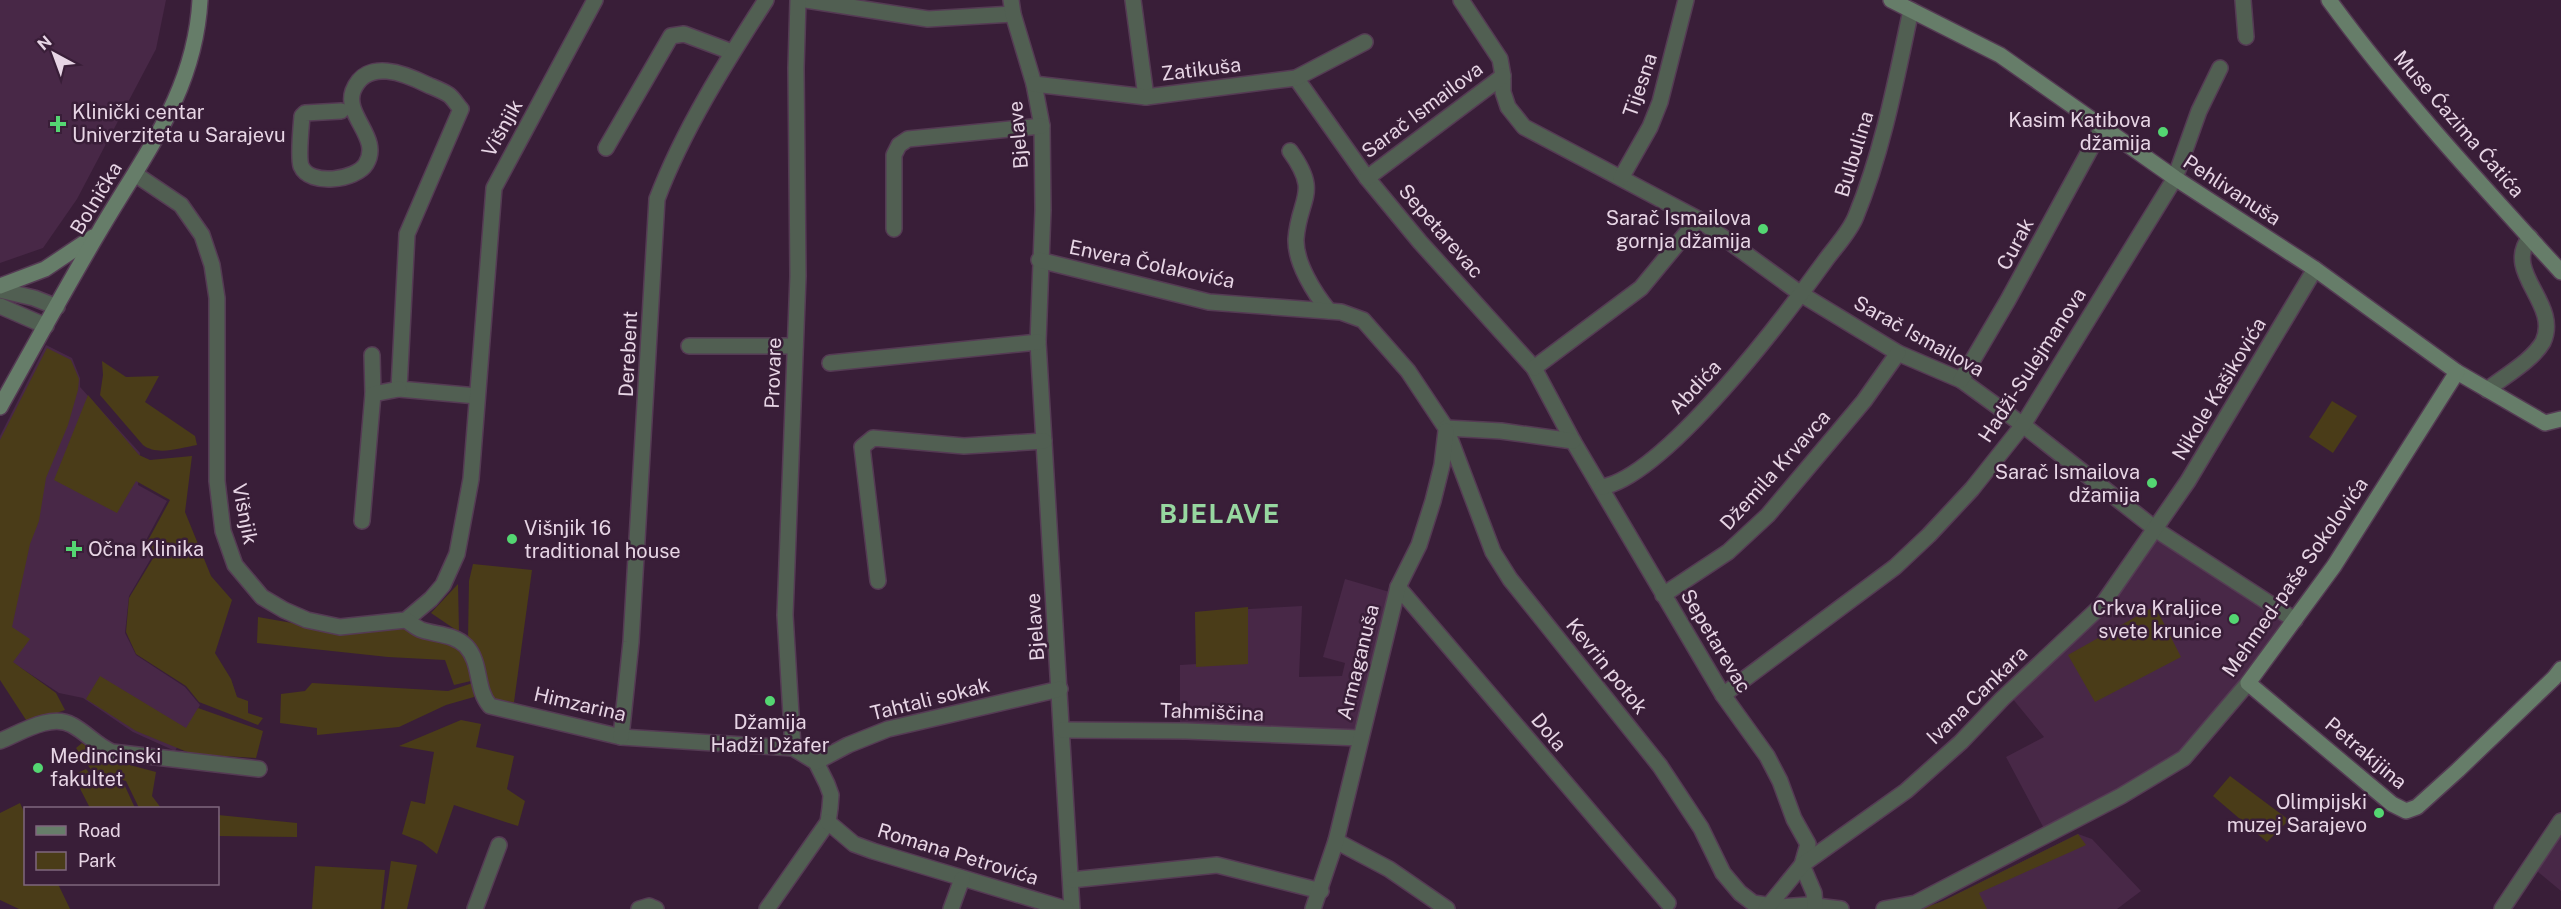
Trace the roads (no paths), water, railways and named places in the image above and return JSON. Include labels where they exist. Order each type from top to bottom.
[{"type":"street","name":"Bolnička","points":[[0,407],[98,234],[168,118],[193,53],[200,0]]},
{"type":"street","name":"Višnjik","points":[[135,174],[181,206],[202,235],[212,265],[217,298],[216,481],[223,531],[235,565],[262,597],[307,620],[340,627],[406,620],[431,599],[443,585],[457,554],[471,479],[494,188],[595,0]]},
{"type":"street","name":"Derebent","points":[[621,737],[631,642],[657,199],[667,171],[732,52],[766,0]]},
{"type":"street","name":"Provare","points":[[793,748],[785,615],[798,276],[796,68],[798,0]]},
{"type":"street","points":[[806,0],[928,19],[1012,7]]},
{"type":"street","points":[[1132,0],[1146,97]]},
{"type":"street","name":"Sarač Ismailova","points":[[1461,0],[1500,60],[1503,92],[1508,107],[1524,127],[1698,219],[1801,294],[1898,353],[1961,380],[2023,425],[2155,529],[2295,620]]},
{"type":"street","name":"Tijesna","points":[[1621,178],[1650,127],[1660,102],[1686,0]]},
{"type":"street","name":"Pehlivanuša","points":[[1891,0],[2000,55],[2175,178],[2315,269],[2457,372],[2545,423],[2561,419]]},
{"type":"street","points":[[2243,0],[2246,37]]},
{"type":"street","name":"Muse Ćazima Ćatića","points":[[2329,0],[2360,41],[2561,272]]},
{"type":"street","name":"Bjelave","points":[[1012,7],[1034,84],[1042,126],[1038,342],[1072,909]]},
{"type":"street","name":"Bulbulina","points":[[1801,294],[1855,219],[1882,143],[1911,10]]},
{"type":"street","points":[[606,148],[671,36],[684,34],[732,52]]},
{"type":"street","name":"Zatikuša","points":[[1034,84],[1146,97],[1296,78],[1365,42]]},
{"type":"street","name":"Hadži-Sulejmanova","points":[[1723,695],[1895,567],[1972,489],[2023,425],[2175,178],[2199,111],[2220,68]]},
{"type":"street","points":[[341,111],[305,113],[302,116],[300,160],[302,169],[309,175],[320,178],[341,177],[361,170],[367,162],[369,143],[366,132],[352,106],[352,100],[356,85],[369,73],[381,71],[403,73],[449,95],[461,109],[407,234],[399,389]]},
{"type":"street","name":"Sarač Ismailova","points":[[1367,178],[1503,76]]},
{"type":"street","name":"Sepetarevac","points":[[1296,78],[1367,178],[1420,242],[1534,368],[1663,595],[1723,695],[1767,756],[1780,781],[1794,819],[1808,844],[1802,865]]},
{"type":"street","points":[[894,229],[894,155],[899,145],[908,139],[1042,126]]},
{"type":"street","name":"Curak","points":[[1961,380],[2008,300],[2103,126]]},
{"type":"street","points":[[1290,151],[1299,165],[1308,190],[1296,242],[1313,292],[1329,311]]},
{"type":"street","points":[[1534,368],[1641,288],[1698,219]]},
{"type":"street","points":[[0,288],[45,269],[98,234]]},
{"type":"street","points":[[2487,390],[2530,356],[2543,342],[2550,326],[2548,309],[2522,266],[2522,247],[2530,237]]},
{"type":"street","name":"Envera Čolakovića","points":[[1039,260],[1209,302],[1341,312],[1363,320],[1408,372],[1446,428]]},
{"type":"street","name":"Nikole Kašikovića","points":[[2155,529],[2188,481],[2315,269]]},
{"type":"street","points":[[0,288],[57,307]]},
{"type":"street","name":"Abdića","points":[[1602,487],[1616,485],[1671,443],[1720,394],[1801,294]]},
{"type":"street","points":[[0,306],[46,327]]},
{"type":"street","points":[[830,363],[1038,342]]},
{"type":"street","points":[[689,346],[795,346]]},
{"type":"street","name":"Džemila Krvavca","points":[[1663,595],[1728,552],[1768,515],[1864,401],[1898,353]]},
{"type":"street","points":[[362,521],[373,394],[372,355]]},
{"type":"street","name":"Mehmed-paše Sokolovića","points":[[1884,909],[1916,903],[1937,893],[2121,796],[2184,758],[2248,683],[2334,566],[2457,372]]},
{"type":"street","points":[[373,394],[399,389],[477,396]]},
{"type":"street","points":[[1446,428],[1501,430],[1574,441]]},
{"type":"street","name":"Armaganuša","points":[[1313,909],[1321,891],[1336,841],[1398,587],[1419,545],[1434,501],[1442,465],[1446,428]]},
{"type":"street","name":"Kevrin potok","points":[[1446,428],[1492,552],[1510,579],[1660,766],[1701,828],[1724,873],[1740,893],[1753,903],[1767,907]]},
{"type":"street","points":[[878,581],[862,447],[867,441],[873,438],[964,446],[1044,441]]},
{"type":"street","name":"Ivana Cankara","points":[[1767,907],[1802,865],[1906,791],[1961,742],[2002,699],[2102,605],[2155,529]]},
{"type":"street","name":"Dola","points":[[1398,587],[1668,903]]},
{"type":"street","name":"Himzarina","points":[[406,620],[420,630],[446,635],[464,644],[477,663],[484,700],[490,705],[621,737],[793,748]]},
{"type":"street","name":"Petrakijina","points":[[2248,683],[2392,804],[2406,811],[2417,807],[2458,770],[2561,669]]},
{"type":"street","name":"Tahtali sokak","points":[[816,762],[888,729],[1060,689]]},
{"type":"street","points":[[0,741],[43,724],[60,720],[73,725],[100,747],[112,752],[259,769]]},
{"type":"street","name":"Tahmiščina","points":[[1063,730],[1186,731],[1360,738]]},
{"type":"street","points":[[767,909],[828,822],[831,795],[816,762],[793,748]]},
{"type":"street","points":[[2504,908],[2561,821]]},
{"type":"street","name":"Romana Petrovića","points":[[828,822],[854,844],[962,879],[1066,909]]},
{"type":"street","points":[[1336,841],[1389,869],[1447,909]]},
{"type":"street","points":[[475,909],[499,845]]},
{"type":"street","points":[[1802,865],[1814,893],[1817,907]]},
{"type":"street","points":[[1071,880],[1217,866],[1321,891]]},
{"type":"street","points":[[951,909],[962,879]]},
{"type":"street","points":[[639,909],[649,906],[656,909]]},
{"type":"street","points":[[1767,907],[1837,909]]},
{"type":"place","name":"Klinički centar Univerziteta u Sarajevu","points":[[58,124]]},
{"type":"place","name":"Kasim Katibova džamija","points":[[2163,132]]},
{"type":"place","name":"Sarač Ismailova gornja džamija","points":[[1763,229]]},
{"type":"place","name":"Sarač Ismailova džamija","points":[[2152,483]]},
{"type":"place","name":"Višnjik 16 traditional house","points":[[512,539]]},
{"type":"place","name":"Očna Klinika","points":[[74,549]]},
{"type":"place","name":"Crkva Kraljice svete krunice","points":[[2234,619]]},
{"type":"place","name":"Džamija Hadži Džafer","points":[[770,701]]},
{"type":"place","name":"Medincinski fakultet","points":[[38,768]]},
{"type":"place","name":"Olimpijski muzej Sarajevo","points":[[2379,813]]},
{"type":"district","name":"BJELAVE","points":[[1220,513]]}]
